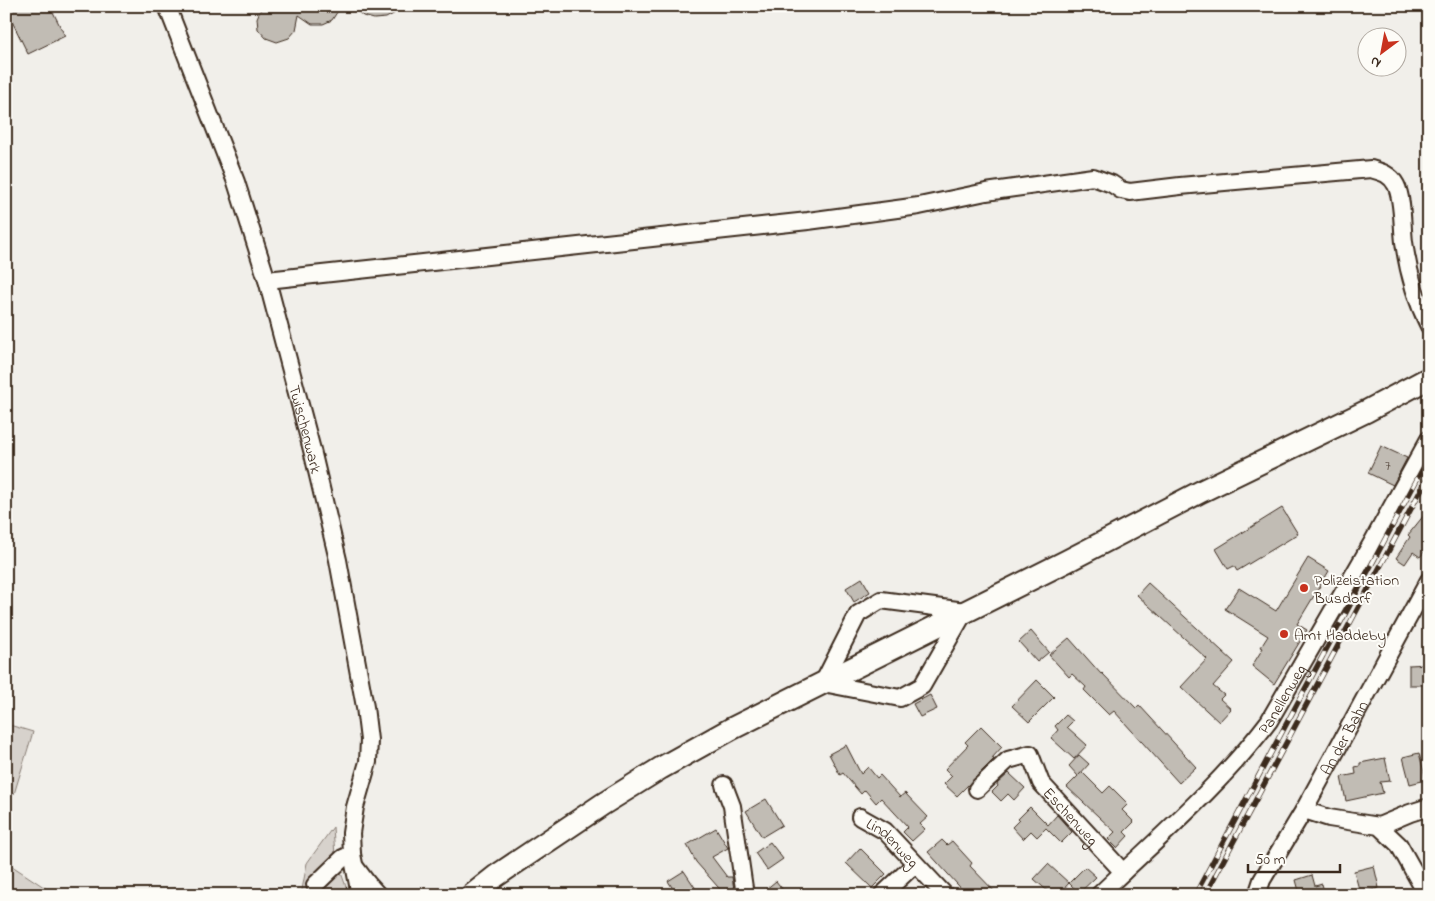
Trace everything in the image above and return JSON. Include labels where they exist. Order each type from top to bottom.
[{"type":"main road","points":[[472,895],[496,876],[603,804],[661,768],[732,729],[1420,383]]},
{"type":"main road","points":[[457,895],[496,876]]},
{"type":"street","name":"Twischenwark","points":[[167,6],[236,182],[267,280],[312,450],[338,560],[365,706],[369,740],[368,762],[351,833],[353,860],[360,895]]},
{"type":"street","points":[[267,280],[808,221],[919,206],[986,192],[1093,177],[1112,184],[1121,190],[1130,192],[1371,169],[1387,174],[1396,185],[1404,243],[1412,282],[1423,315],[1429,326]]},
{"type":"street","name":"Panellenweg","points":[[1099,895],[1248,749],[1269,722],[1429,439]]},
{"type":"street","name":"An der Bahn","points":[[1257,895],[1262,880],[1304,810],[1429,580]]},
{"type":"street","points":[[881,600],[943,607],[965,612],[922,686],[900,698],[824,683],[858,614],[881,600]]},
{"type":"street","name":"Eschenweg","points":[[976,789],[1008,760],[1030,754],[1041,783],[1123,872]]},
{"type":"street","points":[[724,784],[732,806],[745,895]]},
{"type":"street","points":[[1304,810],[1329,818],[1379,826],[1429,807]]},
{"type":"street","name":"Lindenweg","points":[[860,817],[885,831],[945,895]]},
{"type":"street","points":[[1379,826],[1399,845],[1427,895]]},
{"type":"street","points":[[315,885],[343,858],[353,860],[368,884],[378,895]]},
{"type":"street","points":[[882,895],[916,864]]},
{"type":"shaded area","points":[[6,724],[33,732],[14,794],[6,794]]},
{"type":"shaded area","points":[[333,827],[335,856],[349,895],[301,895],[307,863]]},
{"type":"shaded area","points":[[6,862],[56,895],[6,895]]},
{"type":"building","points":[[6,6],[50,6],[65,36],[28,54]]},
{"type":"building","points":[[262,6],[341,6],[332,20],[323,24],[312,24],[299,15],[296,30],[289,38],[277,42],[266,38],[258,29],[257,18]]},
{"type":"building","points":[[351,6],[408,6],[386,18],[374,19],[363,16]]},
{"type":"building","points":[[1381,446],[1407,458],[1393,485],[1368,473]]},
{"type":"building","points":[[1282,508],[1298,534],[1237,571],[1234,566],[1228,569],[1216,549]]},
{"type":"building","points":[[1429,509],[1429,546],[1420,557],[1413,552],[1405,564],[1396,558],[1410,537],[1408,535]]},
{"type":"building","name":"Amt Haddeby","points":[[1308,558],[1329,571],[1297,624],[1307,630],[1274,684],[1252,666],[1268,636],[1225,609],[1239,588],[1276,611]]},
{"type":"building","points":[[862,578],[870,592],[854,602],[846,588]]},
{"type":"building","points":[[1148,583],[1234,662],[1213,686],[1224,695],[1220,699],[1231,709],[1219,722],[1181,687],[1207,659],[1137,595]]},
{"type":"building","points":[[1031,631],[1049,652],[1037,662],[1019,642]]},
{"type":"building","points":[[1069,638],[1101,674],[1136,708],[1139,705],[1196,767],[1179,783],[1114,711],[1109,715],[1084,690],[1086,687],[1072,674],[1069,677],[1049,655]]},
{"type":"building","points":[[1429,664],[1429,685],[1409,685],[1409,665]]},
{"type":"building","points":[[1037,680],[1054,697],[1029,722],[1012,706]]},
{"type":"building","points":[[930,695],[937,709],[920,717],[913,704]]},
{"type":"building","points":[[1066,715],[1073,721],[1067,727],[1087,745],[1074,759],[1051,738],[1058,730],[1055,726]]},
{"type":"building","points":[[981,726],[1002,747],[992,758],[994,759],[957,796],[944,784],[952,776],[945,769],[968,745],[965,742]]},
{"type":"building","points":[[846,745],[861,774],[868,767],[877,778],[880,775],[900,797],[905,793],[928,817],[920,824],[925,829],[912,841],[903,832],[908,827],[881,798],[876,803],[865,790],[861,794],[843,773],[840,775],[829,754]]},
{"type":"building","points":[[1419,753],[1426,780],[1410,784],[1403,757]]},
{"type":"building","points":[[1079,755],[1089,764],[1079,775],[1082,772],[1103,793],[1110,786],[1128,804],[1122,810],[1134,822],[1124,832],[1128,836],[1117,848],[1108,839],[1115,832],[1067,787],[1078,776],[1069,766]]},
{"type":"building","points":[[1385,758],[1390,781],[1380,782],[1383,793],[1346,801],[1341,777],[1356,774],[1355,767],[1360,766],[1360,763]]},
{"type":"building","points":[[1009,773],[1025,788],[1014,800],[1008,794],[1001,801],[992,792],[998,786],[997,784]]},
{"type":"building","points":[[766,799],[782,825],[762,837],[746,811]]},
{"type":"building","points":[[1030,807],[1048,825],[1057,815],[1072,832],[1061,843],[1046,828],[1037,837],[1031,831],[1023,839],[1012,827]]},
{"type":"building","points":[[716,828],[728,848],[712,857],[727,877],[732,877],[735,895],[725,895],[696,862],[687,845]]},
{"type":"building","points":[[942,840],[947,845],[952,841],[972,863],[970,866],[998,895],[967,895],[928,852]]},
{"type":"building","points":[[770,842],[783,859],[767,870],[755,853]]},
{"type":"building","points":[[860,848],[886,874],[872,888],[846,863]]},
{"type":"building","points":[[1048,864],[1069,883],[1058,895],[1052,895],[1034,879]]},
{"type":"building","points":[[1374,866],[1379,888],[1360,893],[1354,871]]},
{"type":"building","points":[[1085,867],[1096,877],[1079,893],[1069,883]]},
{"type":"building","points":[[684,871],[700,895],[677,895],[668,881]]},
{"type":"building","points":[[1312,875],[1315,886],[1322,884],[1325,895],[1296,895],[1295,892],[1299,891],[1296,880]]},
{"type":"building","points":[[776,881],[787,895],[759,895]]},
{"type":"railway","points":[[1195,895],[1429,457]]},
{"type":"railway","points":[[1205,895],[1429,475]]},
{"type":"place","name":"Polizeistation Busdorf","points":[[1304,588]]},
{"type":"place","name":"Amt Haddeby","points":[[1284,634]]}]
